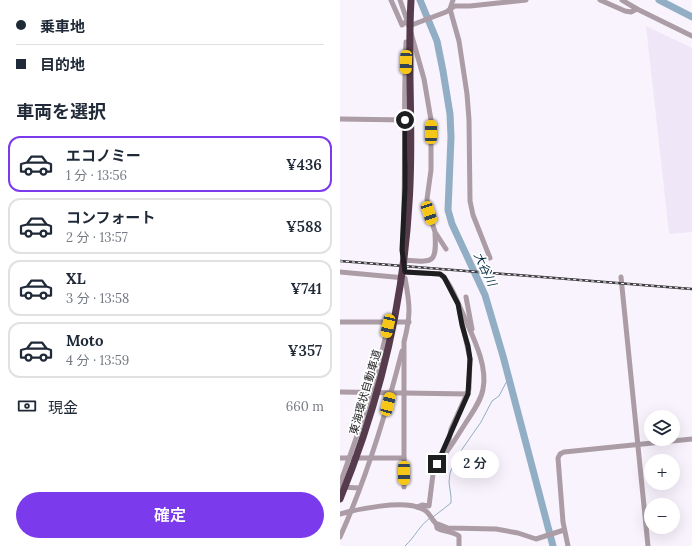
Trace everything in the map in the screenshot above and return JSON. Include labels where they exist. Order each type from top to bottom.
[{"type":"highway","name":"東海環状自動車道","points":[[340,499],[355,462],[375,401],[391,340],[402,280],[407,238],[410,188],[411,0]]},
{"type":"street","points":[[391,0],[402,25],[410,25],[455,6],[470,6],[526,0]]},
{"type":"street","points":[[400,0],[410,25],[415,43],[431,120],[431,170],[427,199],[429,213],[435,232],[436,250],[434,257],[431,260],[424,262],[404,260]]},
{"type":"street","points":[[453,0],[448,10],[459,41],[467,94],[469,120],[470,201],[473,215],[490,258]]},
{"type":"street","points":[[600,0],[625,11],[631,12],[637,9]]},
{"type":"street","points":[[622,0],[692,36]]},
{"type":"street","points":[[340,537],[370,459],[392,393],[409,322],[410,305],[402,250],[405,188],[406,50],[407,32],[410,25]]},
{"type":"street","points":[[340,119],[414,120]]},
{"type":"street","points":[[435,232],[446,249]]},
{"type":"street","points":[[340,272],[405,278]]},
{"type":"street","points":[[405,272],[440,274],[444,277],[473,338]]},
{"type":"street","points":[[621,277],[648,546]]},
{"type":"street","points":[[437,464],[452,444],[478,402],[483,390],[484,376],[473,338],[466,297]]},
{"type":"street","points":[[417,507],[422,505],[429,506],[433,474],[468,394],[470,359],[458,304]]},
{"type":"street","points":[[340,322],[409,322]]},
{"type":"street","points":[[359,488],[341,487],[340,484],[350,459],[372,392],[389,322]]},
{"type":"street","points":[[404,342],[404,487]]},
{"type":"street","points":[[340,392],[468,394]]},
{"type":"street","points":[[568,546],[562,531],[558,458],[560,454],[564,452],[692,439]]},
{"type":"street","points":[[340,458],[404,458]]},
{"type":"street","points":[[340,514],[381,506],[404,505],[417,507],[428,513],[437,524],[437,528],[443,531],[454,532],[459,536],[459,546]]},
{"type":"street","points":[[437,524],[448,528],[496,529],[518,533],[536,539],[562,531]]},
{"type":"shaded area","points":[[646,26],[692,48],[692,232],[669,233]]},
{"type":"waterway","name":"大谷川","points":[[420,0],[437,41],[450,114],[451,137],[448,210],[452,224],[485,295],[503,356],[553,546]]},
{"type":"waterway","points":[[659,0],[692,17]]},
{"type":"waterway","points":[[433,517],[451,503],[449,482],[450,473],[456,458],[481,422],[492,401],[499,396],[508,379]]},
{"type":"waterway","points":[[405,546],[423,524],[430,518]]},
{"type":"railway","points":[[340,261],[692,289]]},
{"type":"route","points":[[405,120],[405,188],[402,250],[405,272],[440,274],[444,277],[458,304],[470,359],[468,394],[451,429],[449,440],[437,464]]}]
